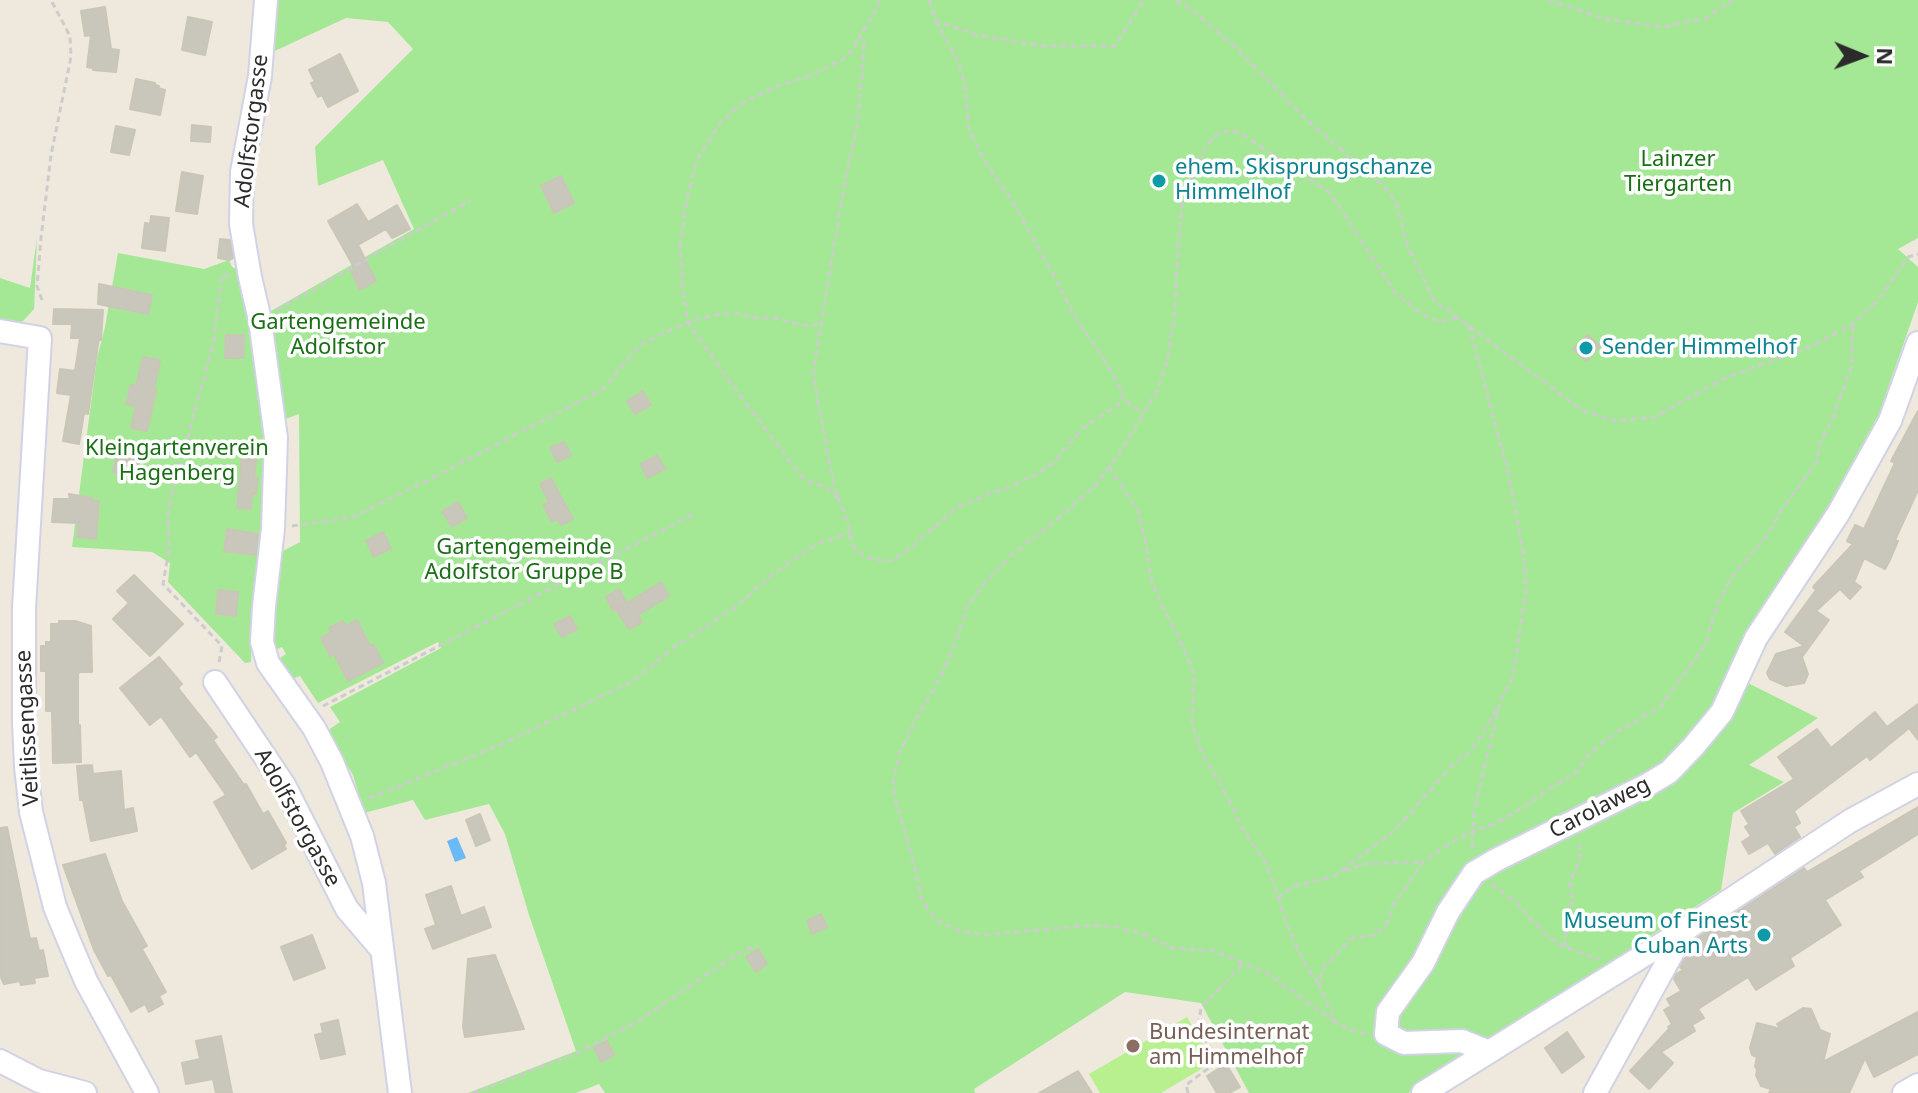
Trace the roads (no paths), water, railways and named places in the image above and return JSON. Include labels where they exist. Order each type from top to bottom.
[{"type":"street","name":"Adolfstorgasse","points":[[266,0],[260,76],[242,172],[241,224],[260,320],[276,438],[273,529],[263,625],[264,654],[332,762],[362,836],[374,883],[400,1093]]},
{"type":"street","name":"Veitlissengasse","points":[[0,331],[40,338],[24,608],[24,722],[31,812],[55,907],[69,941],[86,981],[147,1093]]},
{"type":"street","name":"Carolaweg","points":[[1489,1052],[1462,1041],[1404,1043],[1386,1034],[1388,1012],[1423,963],[1448,912],[1474,873],[1669,772],[1722,712],[1756,638],[1838,514],[1890,421],[1918,343]]},
{"type":"street","name":"Adolfstorgasse","points":[[215,682],[284,785],[347,909],[383,950]]},
{"type":"street","points":[[1423,1093],[1686,929],[1850,821],[1918,784]]},
{"type":"street","points":[[1595,1093],[1686,929]]},
{"type":"street","points":[[0,1061],[39,1081],[85,1093]]},
{"type":"street","points":[[1904,1093],[1918,1085]]},
{"type":"water","points":[[457,837],[466,858],[455,862],[447,841]]},
{"type":"place","name":"ehem. Skisprungschanze Himmelhof","points":[[1159,181]]},
{"type":"place","name":"Sender Himmelhof","points":[[1586,348]]},
{"type":"place","name":"Museum of Finest Cuban Arts","points":[[1764,935]]},
{"type":"place","name":"Bundesinternat am Himmelhof","points":[[1133,1046]]},
{"type":"park label","name":"Lainzer Tiergarten","points":[[1678,172]]},
{"type":"park label","name":"Gartengemeinde Adolfstor","points":[[338,336]]},
{"type":"park label","name":"Kleingartenverein Hagenberg","points":[[177,462]]},
{"type":"park label","name":"Gartengemeinde Adolfstor Gruppe B","points":[[524,560]]}]
